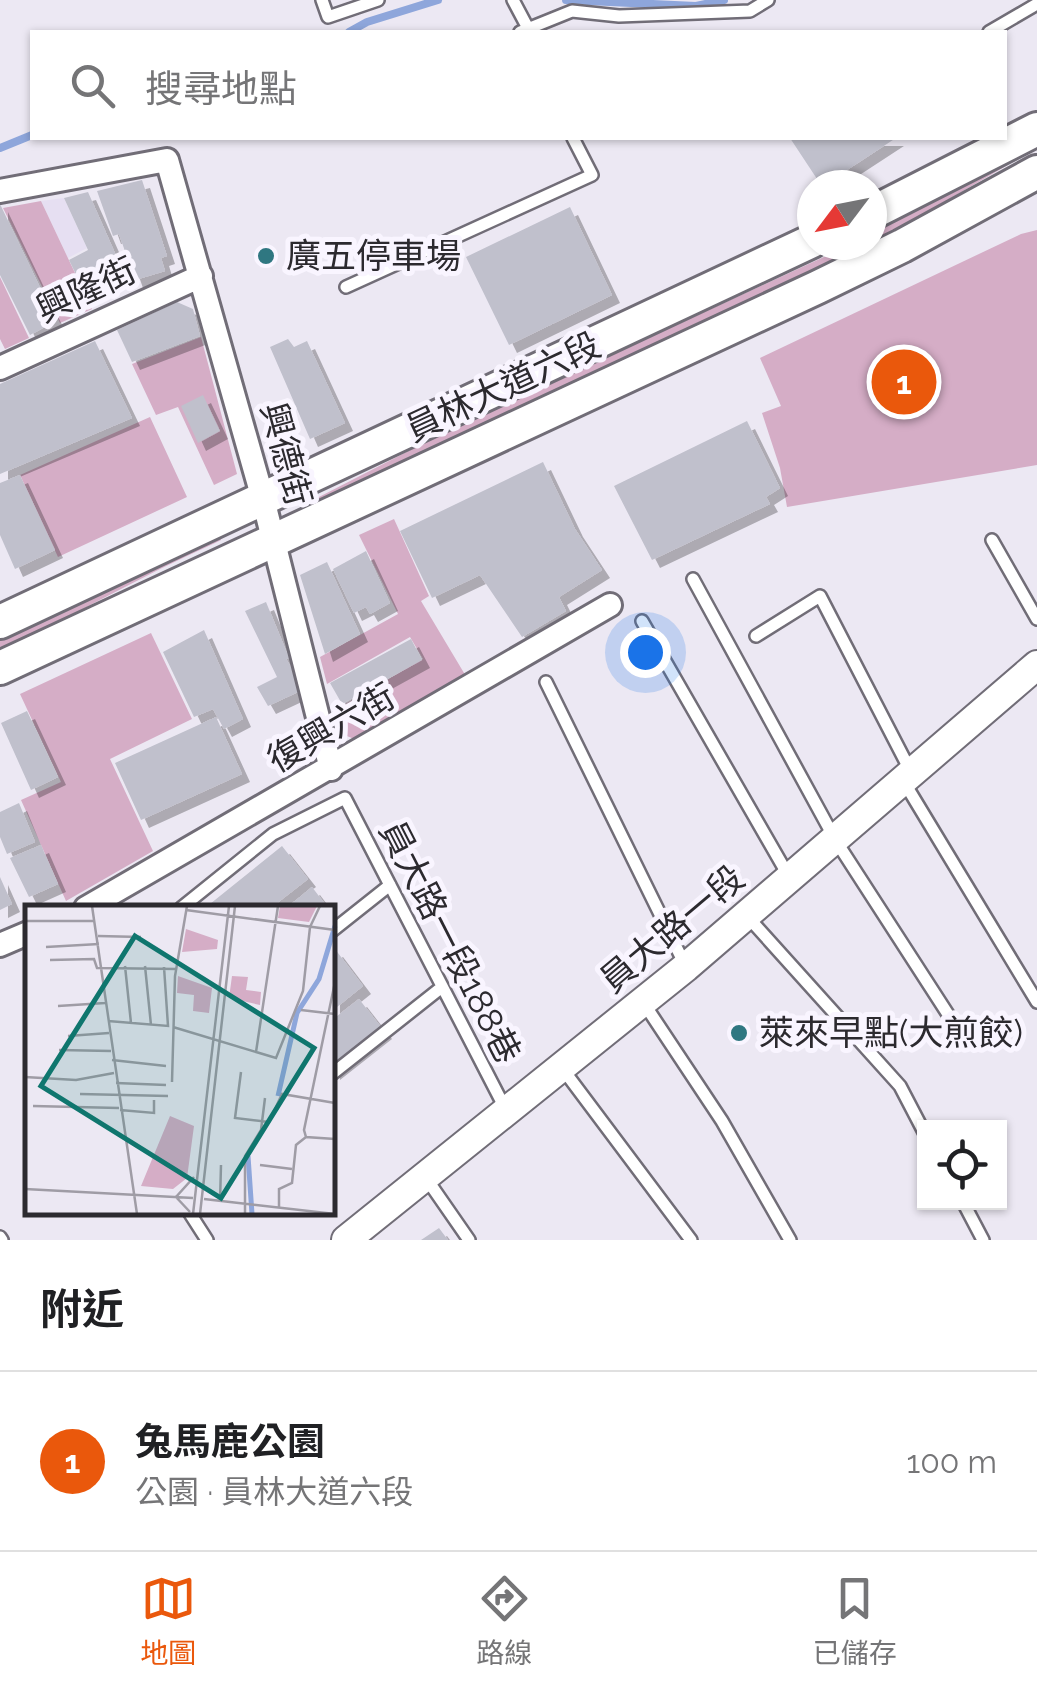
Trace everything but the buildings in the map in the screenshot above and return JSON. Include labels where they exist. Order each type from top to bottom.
[{"type":"main road","points":[[887,205],[1037,130]]},
{"type":"main road","name":"員林大道六段","points":[[0,668],[818,287],[1037,172]]},
{"type":"main road","name":"員林大道六段","points":[[0,622],[797,248]]},
{"type":"street","name":"興德街","points":[[0,191],[167,160],[263,500],[331,769]]},
{"type":"street","points":[[982,202],[1037,193]]},
{"type":"street","name":"興隆街","points":[[0,368],[200,276]]},
{"type":"street","name":"復興六街","points":[[91,905],[610,605]]},
{"type":"street","name":"員大路一段","points":[[346,1240],[686,967],[1037,666]]},
{"type":"street","points":[[0,945],[25,934]]},
{"type":"lane","points":[[322,0],[328,17],[378,0]]},
{"type":"lane","points":[[513,0],[527,30]]},
{"type":"lane","points":[[529,30],[572,11],[619,16],[750,11],[768,0]]},
{"type":"lane","points":[[992,30],[1037,4]]},
{"type":"lane","points":[[346,288],[592,176],[574,140]]},
{"type":"lane","points":[[992,540],[1037,619]]},
{"type":"lane","points":[[694,579],[836,841],[953,1022]]},
{"type":"lane","points":[[756,636],[820,596],[908,778],[1037,1002]]},
{"type":"lane","points":[[642,621],[790,879]]},
{"type":"lane","points":[[546,682],[686,967]]},
{"type":"lane","name":"員大路一段188巷","points":[[185,905],[273,834],[345,798],[507,1112]]},
{"type":"lane","points":[[335,928],[390,885]]},
{"type":"lane","points":[[747,916],[900,1086],[918,1120]]},
{"type":"lane","points":[[335,1072],[442,987]]},
{"type":"lane","points":[[643,1002],[722,1121],[790,1240]]},
{"type":"lane","points":[[562,1068],[690,1240]]},
{"type":"lane","points":[[424,1175],[469,1240]]},
{"type":"lane","points":[[967,1210],[983,1240]]},
{"type":"lane","points":[[192,1215],[206,1240]]},
{"type":"shaded area","points":[[1037,142],[1037,148],[887,235],[887,226]]},
{"type":"shaded area","points":[[64,198],[87,248],[68,258],[41,201]]},
{"type":"shaded area","points":[[41,201],[92,309],[60,323],[3,208]]},
{"type":"shaded area","points":[[1037,230],[1037,465],[787,507],[780,468],[762,413],[781,406],[760,358],[1021,234]]},
{"type":"shaded area","points":[[817,260],[838,260],[320,501],[317,498],[463,423]]},
{"type":"shaded area","points":[[0,277],[29,338],[5,349],[0,339]]},
{"type":"shaded area","points":[[201,337],[237,474],[214,485],[178,407],[156,415],[132,364]]},
{"type":"shaded area","points":[[150,417],[187,497],[58,557],[20,475]]},
{"type":"shaded area","points":[[394,519],[429,596],[421,601],[467,678],[359,741],[342,734],[335,710],[423,659],[410,637],[327,684],[320,657],[398,614],[359,535]]},
{"type":"shaded area","points":[[220,536],[221,540],[0,650],[0,637]]},
{"type":"shaded area","points":[[151,633],[192,719],[110,759],[153,851],[66,901],[21,800],[61,782],[20,694]]},
{"type":"waterway","points":[[353,30],[438,0]]},
{"type":"waterway","points":[[566,0],[696,6],[724,0]]},
{"type":"waterway","points":[[0,148],[30,136]]},
{"type":"place","name":"廣五停車場","points":[[266,256]]},
{"type":"place","name":"兔馬鹿公園","points":[[904,382]]},
{"type":"place","name":"萊來早點(大煎餃)","points":[[739,1033]]}]
